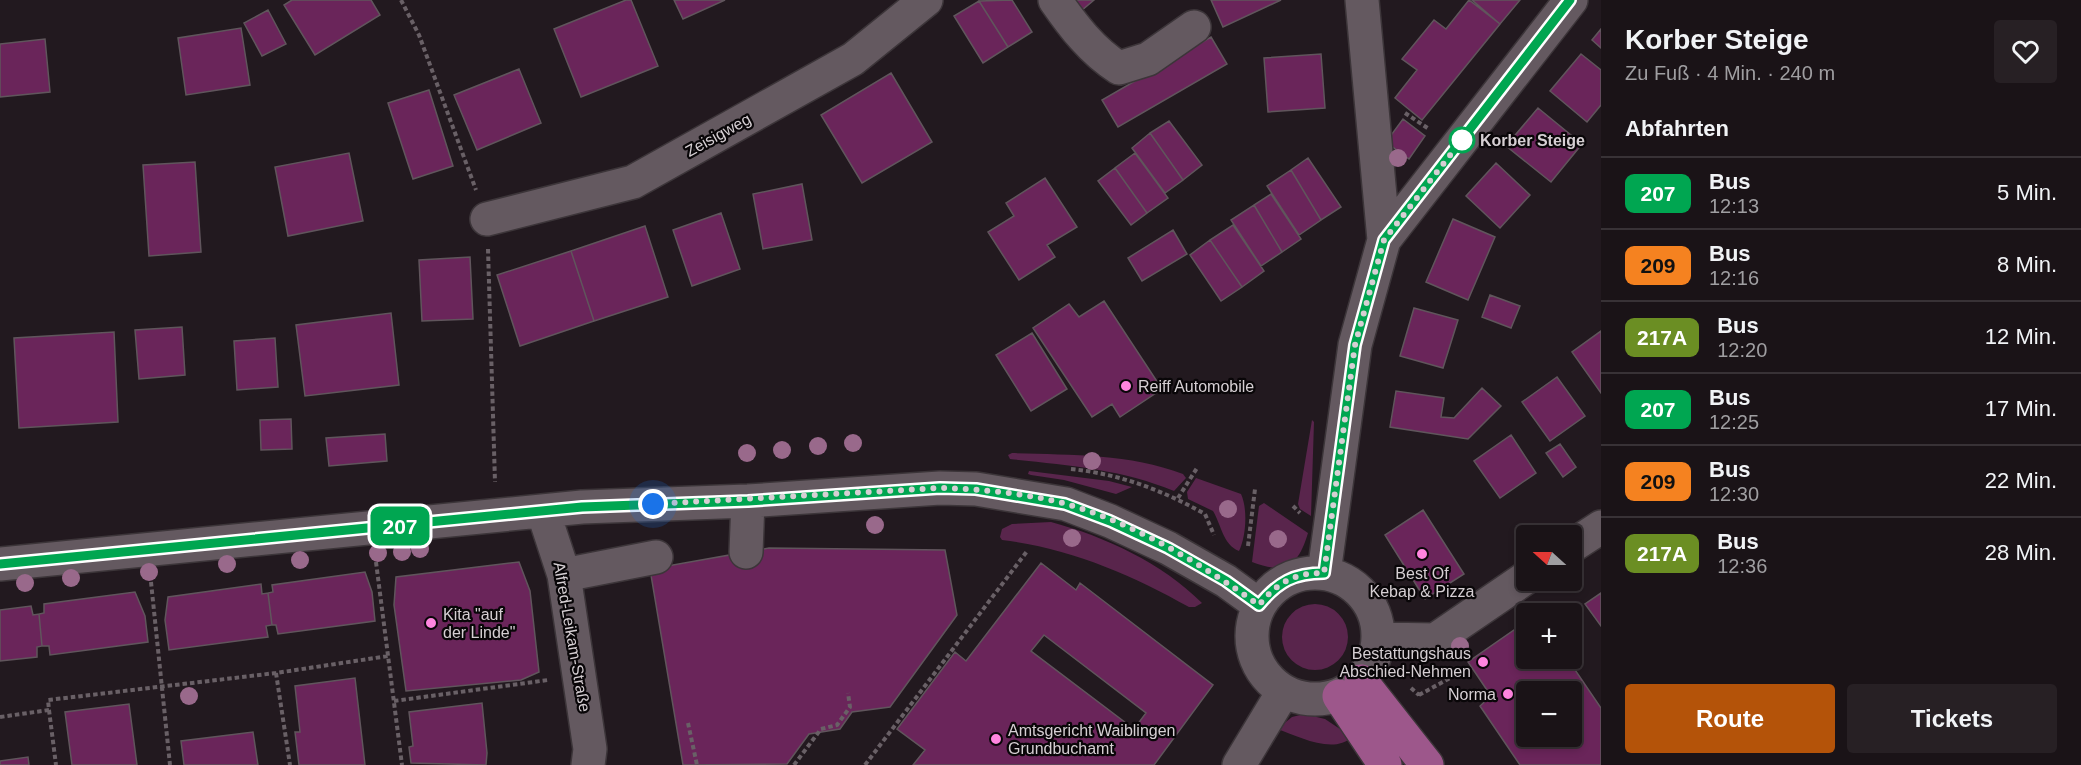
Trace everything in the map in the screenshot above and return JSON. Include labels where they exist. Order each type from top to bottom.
[{"type":"main road","points":[[1350,688],[1385,765]]},
{"type":"main road","points":[[1350,688],[1427,765]]},
{"type":"street","name":"Zeisigweg","points":[[487,219],[633,182],[853,59],[926,0]]},
{"type":"street","points":[[1055,0],[1095,50],[1119,69],[1148,59],[1194,27]]},
{"type":"street","points":[[1324,573],[1355,345],[1384,240],[1362,0]]},
{"type":"street","points":[[1384,240],[1570,0]]},
{"type":"street","points":[[0,564],[543,511],[748,501],[940,488],[976,489],[1045,499],[1110,521],[1168,548],[1226,581],[1259,605]]},
{"type":"street","points":[[746,552],[748,501]]},
{"type":"street","name":"Alfred-Leikam-Straße","points":[[543,511],[564,575],[590,749],[588,765]]},
{"type":"street","points":[[1582,539],[1601,527]]},
{"type":"street","points":[[564,575],[656,556]]},
{"type":"street","points":[[1305,573],[1324,573],[1340,577],[1366,597],[1376,617],[1379,639],[1376,657],[1350,688],[1320,700],[1301,699],[1283,692],[1269,680],[1258,664],[1252,645],[1252,624],[1259,605],[1271,590],[1287,579],[1305,573]]},
{"type":"street","points":[[1379,639],[1435,640],[1516,585]]},
{"type":"street","points":[[1239,765],[1283,692]]},
{"type":"path","points":[[401,0],[419,35],[487,219],[495,489]]},
{"type":"path","points":[[1419,122],[1432,132]]},
{"type":"path","points":[[1178,498],[1197,468]]},
{"type":"path","points":[[1248,546],[1255,489]]},
{"type":"path","points":[[865,765],[1028,550]]},
{"type":"path","points":[[376,562],[402,765]]},
{"type":"path","points":[[151,582],[170,765]]},
{"type":"path","points":[[56,765],[48,700],[276,673],[388,656]]},
{"type":"path","points":[[276,673],[290,765]]},
{"type":"path","points":[[1410,700],[1450,678]]},
{"type":"path","points":[[394,700],[549,680]]},
{"type":"path","points":[[794,765],[821,729],[837,725],[850,707],[848,693]]},
{"type":"path","points":[[0,717],[50,710]]},
{"type":"path","points":[[688,723],[697,765]]},
{"type":"shaded area","points":[[1312,420],[1314,422],[1311,516],[1300,509],[1298,504]]},
{"type":"shaded area","points":[[1012,453],[1077,455],[1142,462],[1183,474],[1186,478],[1174,491],[1114,473],[1010,459],[1008,455]]},
{"type":"shaded area","points":[[1029,471],[1109,481],[1132,487],[1116,494],[1064,480],[1031,475],[1028,474]]},
{"type":"shaded area","points":[[1196,478],[1241,494],[1245,507],[1245,523],[1239,551],[1229,544],[1213,511],[1188,499],[1187,492]]},
{"type":"shaded area","points":[[1264,503],[1308,533],[1300,553],[1289,565],[1274,568],[1252,562],[1259,506]]},
{"type":"shaded area","points":[[1051,522],[1092,535],[1132,553],[1169,576],[1202,603],[1189,607],[1122,573],[1098,564],[1051,549],[1002,540],[1000,537],[1002,529],[1012,524]]},
{"type":"shaded area","points":[[1308,604],[1322,604],[1334,609],[1343,618],[1348,637],[1346,650],[1339,661],[1322,670],[1308,670],[1296,665],[1287,656],[1282,644],[1282,630],[1287,618],[1296,609]]},
{"type":"shaded area","points":[[1304,714],[1325,719],[1352,737],[1344,742],[1325,744],[1277,729],[1292,717]]},
{"type":"building","points":[[292,0],[371,0],[380,15],[315,55],[284,5]]},
{"type":"building","points":[[631,0],[658,66],[581,97],[554,29]]},
{"type":"building","points":[[674,0],[725,0],[683,19]]},
{"type":"building","points":[[1012,0],[1032,32],[1008,47],[979,1]]},
{"type":"building","points":[[1071,0],[1094,0],[1081,11]]},
{"type":"building","points":[[1211,0],[1281,0],[1223,27]]},
{"type":"building","points":[[1469,0],[1500,24],[1422,120],[1395,98],[1417,70],[1402,59],[1434,20],[1446,29]]},
{"type":"building","points":[[1472,0],[1520,0],[1500,24]]},
{"type":"building","points":[[979,1],[1008,47],[983,63],[954,16]]},
{"type":"building","points":[[268,10],[286,44],[262,56],[244,23]]},
{"type":"building","points":[[241,28],[250,85],[186,95],[178,38]]},
{"type":"building","points":[[1601,29],[1601,48],[1592,40]]},
{"type":"building","points":[[1211,37],[1227,64],[1118,127],[1102,100]]},
{"type":"building","points":[[45,39],[50,92],[0,97],[0,44]]},
{"type":"building","points":[[1321,54],[1325,108],[1268,112],[1264,58]]},
{"type":"building","points":[[1581,54],[1601,70],[1601,105],[1587,122],[1550,91]]},
{"type":"building","points":[[519,69],[541,123],[477,150],[454,95]]},
{"type":"building","points":[[891,73],[932,142],[862,183],[821,115]]},
{"type":"building","points":[[429,90],[453,166],[413,179],[388,103]]},
{"type":"building","points":[[1538,108],[1582,144],[1551,182],[1506,146]]},
{"type":"building","points":[[1403,119],[1425,136],[1409,159],[1386,142]]},
{"type":"building","points":[[1169,121],[1202,165],[1183,180],[1150,133]]},
{"type":"building","points":[[1150,133],[1183,180],[1165,193],[1132,148]]},
{"type":"building","points":[[349,153],[363,221],[288,236],[275,167]]},
{"type":"building","points":[[1135,153],[1168,198],[1147,213],[1115,168]]},
{"type":"building","points":[[1308,158],[1341,207],[1321,220],[1291,170]]},
{"type":"building","points":[[195,162],[201,252],[149,256],[143,165]]},
{"type":"building","points":[[1496,163],[1530,195],[1500,228],[1466,196]]},
{"type":"building","points":[[1115,168],[1147,213],[1131,225],[1098,181]]},
{"type":"building","points":[[1291,170],[1321,220],[1299,235],[1267,186]]},
{"type":"building","points":[[1045,178],[1077,227],[1047,245],[1055,257],[1019,280],[988,232],[1014,216],[1006,203]]},
{"type":"building","points":[[802,184],[812,240],[763,249],[753,194]]},
{"type":"building","points":[[1271,194],[1301,239],[1282,252],[1254,205]]},
{"type":"building","points":[[1254,205],[1282,252],[1261,266],[1231,220]]},
{"type":"building","points":[[721,213],[740,269],[692,286],[673,230]]},
{"type":"building","points":[[1453,219],[1495,237],[1468,300],[1426,282]]},
{"type":"building","points":[[1233,225],[1264,271],[1242,287],[1210,240]]},
{"type":"building","points":[[645,226],[668,297],[594,321],[571,251]]},
{"type":"building","points":[[1173,230],[1187,254],[1142,281],[1128,258]]},
{"type":"building","points":[[1210,240],[1242,287],[1221,301],[1190,255]]},
{"type":"building","points":[[571,251],[594,321],[520,346],[497,275]]},
{"type":"building","points":[[470,257],[473,319],[422,321],[419,260]]},
{"type":"building","points":[[1490,295],[1520,306],[1511,328],[1482,317]]},
{"type":"building","points":[[1104,301],[1162,389],[1120,417],[1112,404],[1092,417],[1033,328],[1069,304],[1079,317]]},
{"type":"building","points":[[1414,308],[1458,320],[1443,368],[1400,356]]},
{"type":"building","points":[[391,313],[399,385],[305,396],[296,325]]},
{"type":"building","points":[[182,327],[185,375],[139,379],[135,330]]},
{"type":"building","points":[[1601,331],[1601,393],[1572,352]]},
{"type":"building","points":[[114,332],[118,422],[19,428],[14,338]]},
{"type":"building","points":[[1032,333],[1067,389],[1031,411],[996,355]]},
{"type":"building","points":[[275,338],[278,387],[237,390],[234,341]]},
{"type":"building","points":[[1557,377],[1585,416],[1550,441],[1522,402]]},
{"type":"building","points":[[1482,388],[1501,406],[1468,439],[1390,427],[1396,391],[1444,398],[1441,417],[1454,418]]},
{"type":"building","points":[[291,419],[292,449],[261,450],[260,420]]},
{"type":"building","points":[[385,434],[387,461],[329,466],[326,438]]},
{"type":"building","points":[[1511,435],[1536,473],[1500,498],[1474,461]]},
{"type":"building","points":[[1560,444],[1576,467],[1563,477],[1546,453]]},
{"type":"building","points":[[1423,510],[1464,574],[1425,599],[1385,535]]},
{"type":"building","points":[[769,548],[945,550],[957,615],[890,707],[852,712],[840,729],[809,734],[787,764],[683,765],[650,569]]},
{"type":"building","points":[[519,562],[530,591],[539,672],[521,680],[406,691],[394,605],[396,577]]},
{"type":"building","points":[[1041,563],[1076,590],[1080,583],[1213,685],[1154,765],[913,765],[925,750],[897,729],[955,652],[966,661]],"holes":[[[1044,635],[1146,713],[1134,729],[1031,651]]]},
{"type":"building","points":[[365,572],[372,592],[375,621],[278,634],[276,625],[272,625],[268,593],[273,592],[272,585]]},
{"type":"building","points":[[261,584],[262,594],[268,593],[272,625],[266,626],[268,637],[169,650],[165,620],[168,597]]},
{"type":"building","points":[[135,592],[145,616],[148,642],[50,655],[49,646],[42,646],[39,614],[44,613],[44,604]]},
{"type":"building","points":[[1601,593],[1601,626],[1585,604]]},
{"type":"building","points":[[31,606],[33,615],[39,614],[42,646],[37,647],[37,657],[0,661],[0,610]]},
{"type":"building","name":"Norma","points":[[1516,629],[1516,669],[1574,669],[1601,708],[1601,765],[1520,765],[1480,706],[1491,696],[1468,662]]},
{"type":"building","points":[[355,678],[365,765],[299,765],[295,732],[300,732],[295,686]]},
{"type":"building","points":[[482,703],[486,765],[411,763],[409,747],[413,746],[409,712]]},
{"type":"building","points":[[129,704],[137,765],[72,765],[65,712]]},
{"type":"building","points":[[253,732],[258,765],[184,765],[181,741]]},
{"type":"building","points":[[28,757],[29,765],[0,765],[0,761]]},
{"type":"bus line","name":"207","points":[[0,564],[582,507],[748,501],[940,488],[976,489],[1045,499],[1110,521],[1168,548],[1226,581],[1259,605],[1271,590],[1287,579],[1305,573],[1324,573],[1355,345],[1384,240],[1570,0]]},
{"type":"place","name":"Korber Steige","points":[[1462,140]]},
{"type":"place","name":"Reiff Automobile","points":[[1126,386]]},
{"type":"place","name":"Best Of Kebap & Pizza","points":[[1422,554]]},
{"type":"place","name":"Kita \"auf der Linde\"","points":[[431,623]]},
{"type":"place","name":"Bestattungshaus Abschied-Nehmen","points":[[1483,662]]},
{"type":"place","name":"Norma","points":[[1508,694]]},
{"type":"place","name":"Amtsgericht Waiblingen Grundbuchamt","points":[[996,739]]},
{"type":"route","points":[[653,504],[748,501],[940,488],[976,489],[1045,499],[1110,521],[1168,548],[1226,581],[1259,605],[1271,590],[1287,579],[1305,573],[1324,573],[1355,345],[1384,240],[1462,140]]}]
